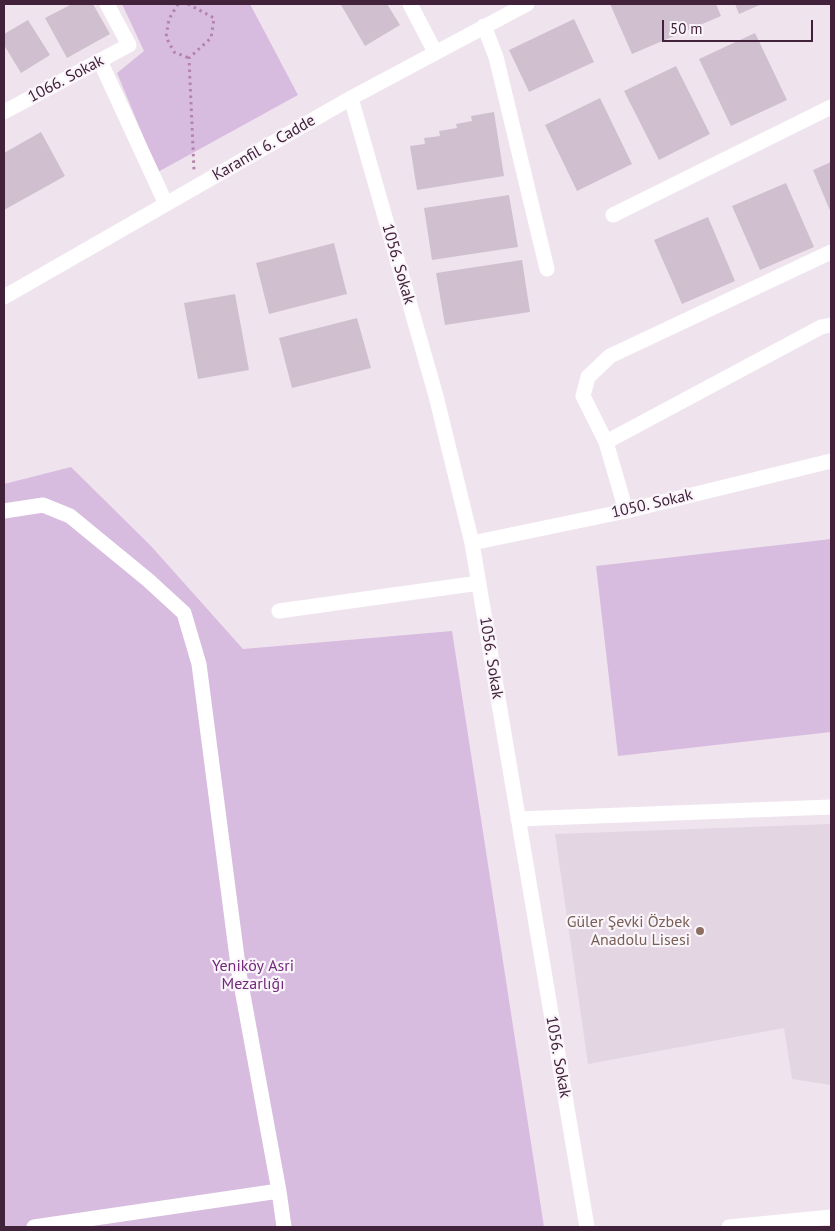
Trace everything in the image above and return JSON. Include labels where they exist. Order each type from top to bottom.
[{"type":"street","name":"1066. Sokak","points":[[4,112],[129,45],[107,4]]},
{"type":"street","points":[[410,4],[436,52]]},
{"type":"street","name":"Karanfil 6. Cadde","points":[[4,297],[351,98],[527,4]]},
{"type":"street","points":[[484,26],[496,57],[547,269]]},
{"type":"street","points":[[100,61],[166,204]]},
{"type":"street","name":"1056. Sokak","points":[[351,98],[436,396],[472,543],[586,1227]]},
{"type":"street","points":[[613,215],[831,107]]},
{"type":"street","points":[[626,511],[606,442],[583,396],[588,377],[610,356],[831,252]]},
{"type":"street","points":[[606,442],[821,327],[831,325]]},
{"type":"street","name":"1050. Sokak","points":[[472,543],[626,511],[831,461]]},
{"type":"street","points":[[4,511],[42,505],[70,516],[184,613],[199,664],[239,973],[284,1227]]},
{"type":"street","points":[[279,611],[479,584]]},
{"type":"street","points":[[518,819],[831,807]]},
{"type":"street","points":[[34,1227],[279,1191]]},
{"type":"street","points":[[730,1227],[831,1218]]},
{"type":"path","points":[[178,4],[169,19],[166,37],[174,52],[189,58]]},
{"type":"path","points":[[188,4],[214,18],[212,38],[189,58]]},
{"type":"path","points":[[189,58],[194,188]]},
{"type":"shaded area","name":"Güler Şevki Özbek Anadolu Lisesi","points":[[831,824],[831,1085],[792,1079],[784,1028],[588,1064],[555,834]]},
{"type":"green space","points":[[122,4],[250,4],[298,95],[158,172],[117,73],[144,51]]},
{"type":"green space","name":"Yeniköy Asri Mezarlığı","points":[[71,467],[151,546],[243,649],[452,631],[544,1227],[4,1227],[4,484]]},
{"type":"green space","points":[[831,539],[831,732],[618,756],[596,566]]},
{"type":"building","points":[[72,4],[93,4],[110,34],[67,58],[45,18]]},
{"type":"building","points":[[387,4],[400,25],[365,46],[341,5]]},
{"type":"building","points":[[610,4],[716,4],[721,16],[632,54]]},
{"type":"building","points":[[735,4],[762,4],[739,14]]},
{"type":"building","points":[[574,19],[594,62],[529,92],[509,50]]},
{"type":"building","points":[[28,20],[50,55],[21,73],[4,45],[4,34]]},
{"type":"building","points":[[755,33],[787,100],[731,126],[699,59]]},
{"type":"building","points":[[676,66],[710,134],[659,160],[624,91]]},
{"type":"building","points":[[600,98],[632,164],[577,191],[545,125]]},
{"type":"building","points":[[494,112],[504,176],[417,190],[410,146],[425,144],[424,138],[440,136],[439,131],[457,128],[456,124],[472,121],[471,116]]},
{"type":"building","points":[[41,132],[65,176],[4,210],[4,153]]},
{"type":"building","points":[[831,162],[831,213],[813,170]]},
{"type":"building","points":[[786,183],[814,247],[760,270],[732,206]]},
{"type":"building","points":[[509,195],[518,247],[432,260],[424,208]]},
{"type":"building","points":[[708,217],[735,281],[682,304],[654,240]]},
{"type":"building","points":[[334,243],[347,294],[269,314],[256,263]]},
{"type":"building","points":[[522,260],[530,312],[445,325],[436,273]]},
{"type":"building","points":[[235,294],[249,370],[198,379],[184,303]]},
{"type":"building","points":[[357,318],[371,368],[292,388],[279,338]]},
{"type":"place","name":"Güler Şevki Özbek Anadolu Lisesi","points":[[700,931]]}]
